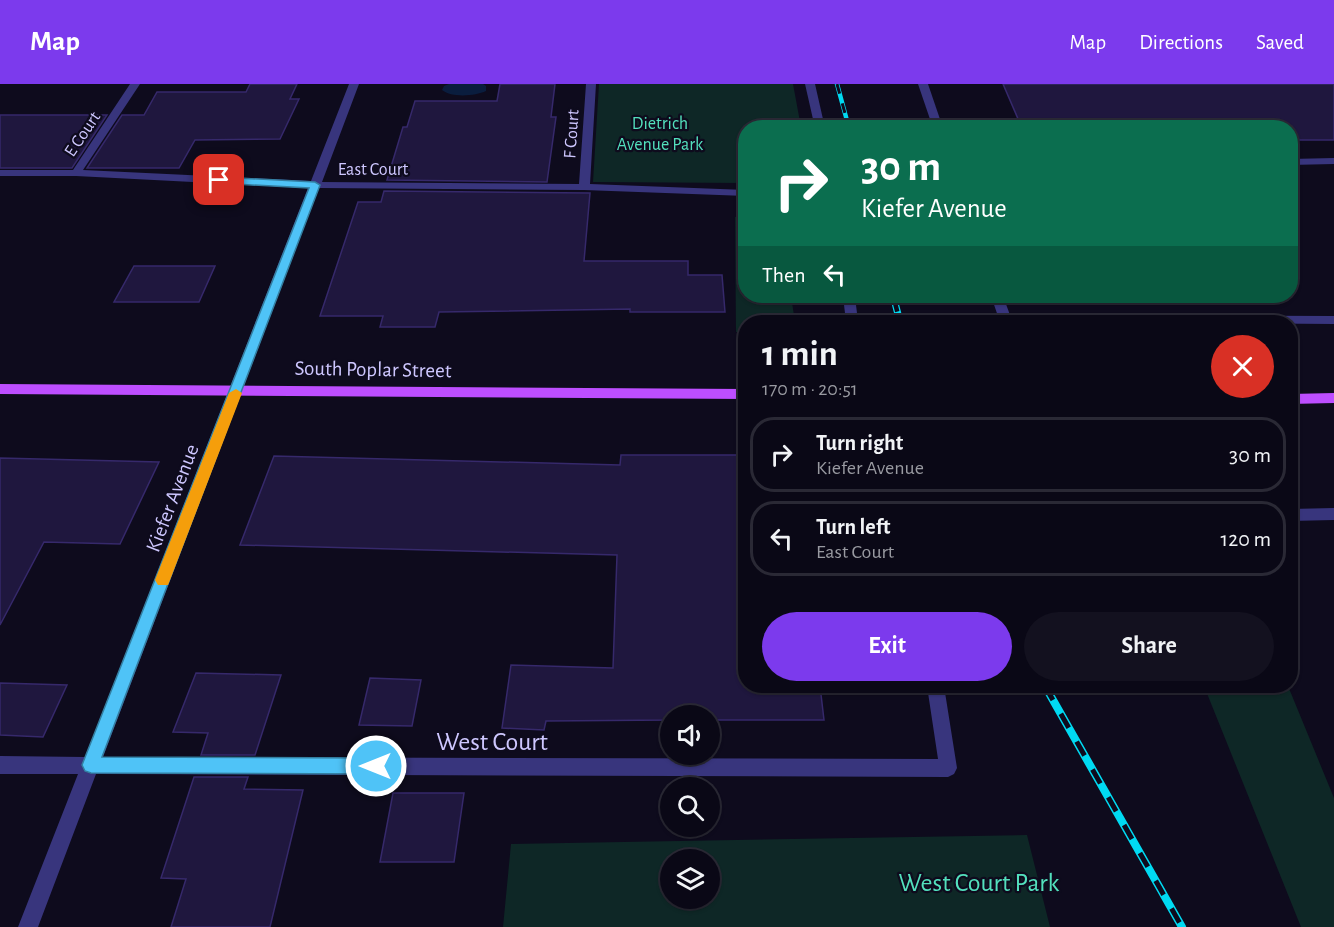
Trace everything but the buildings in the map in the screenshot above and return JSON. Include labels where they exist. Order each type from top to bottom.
[{"type":"main road","name":"South Poplar Street","points":[[0,389],[738,394]]},
{"type":"main road","points":[[1298,399],[1334,399]]},
{"type":"street","name":"E Court","points":[[76,173],[135,84]]},
{"type":"street","name":"Kiefer Avenue","points":[[28,927],[354,84]]},
{"type":"street","name":"F Court","points":[[584,187],[591,84]]},
{"type":"street","points":[[810,84],[818,120]]},
{"type":"street","points":[[923,84],[935,120]]},
{"type":"street","points":[[1298,162],[1334,161]]},
{"type":"street","name":"East Court","points":[[0,173],[76,173],[315,185],[584,187],[738,193]]},
{"type":"street","points":[[1298,320],[1334,320]]},
{"type":"street","points":[[1298,515],[1334,514]]},
{"type":"street","name":"West Court","points":[[0,765],[948,768],[937,693]]},
{"type":"green space","name":"Dietrich Avenue Park","points":[[599,84],[793,84],[800,120],[738,120],[738,183],[593,182]]},
{"type":"green space","points":[[735,217],[738,217],[738,303],[792,303],[794,315],[738,315],[738,332],[736,332]]},
{"type":"green space","points":[[1207,693],[1291,693],[1334,798],[1334,927],[1301,927]]},
{"type":"green space","name":"West Court Park","points":[[1027,835],[1050,927],[503,927],[511,844]]},
{"type":"water","points":[[449,84],[483,84],[486,86],[486,91],[470,95],[446,93],[442,90]]},
{"type":"railway","points":[[837,84],[847,120]]},
{"type":"railway","points":[[895,303],[898,315]]},
{"type":"railway","points":[[1049,693],[1182,927]]},
{"type":"slow traffic","points":[[163,580],[236,393]]},
{"type":"route","points":[[219,180],[315,185],[91,765],[376,766]]}]
